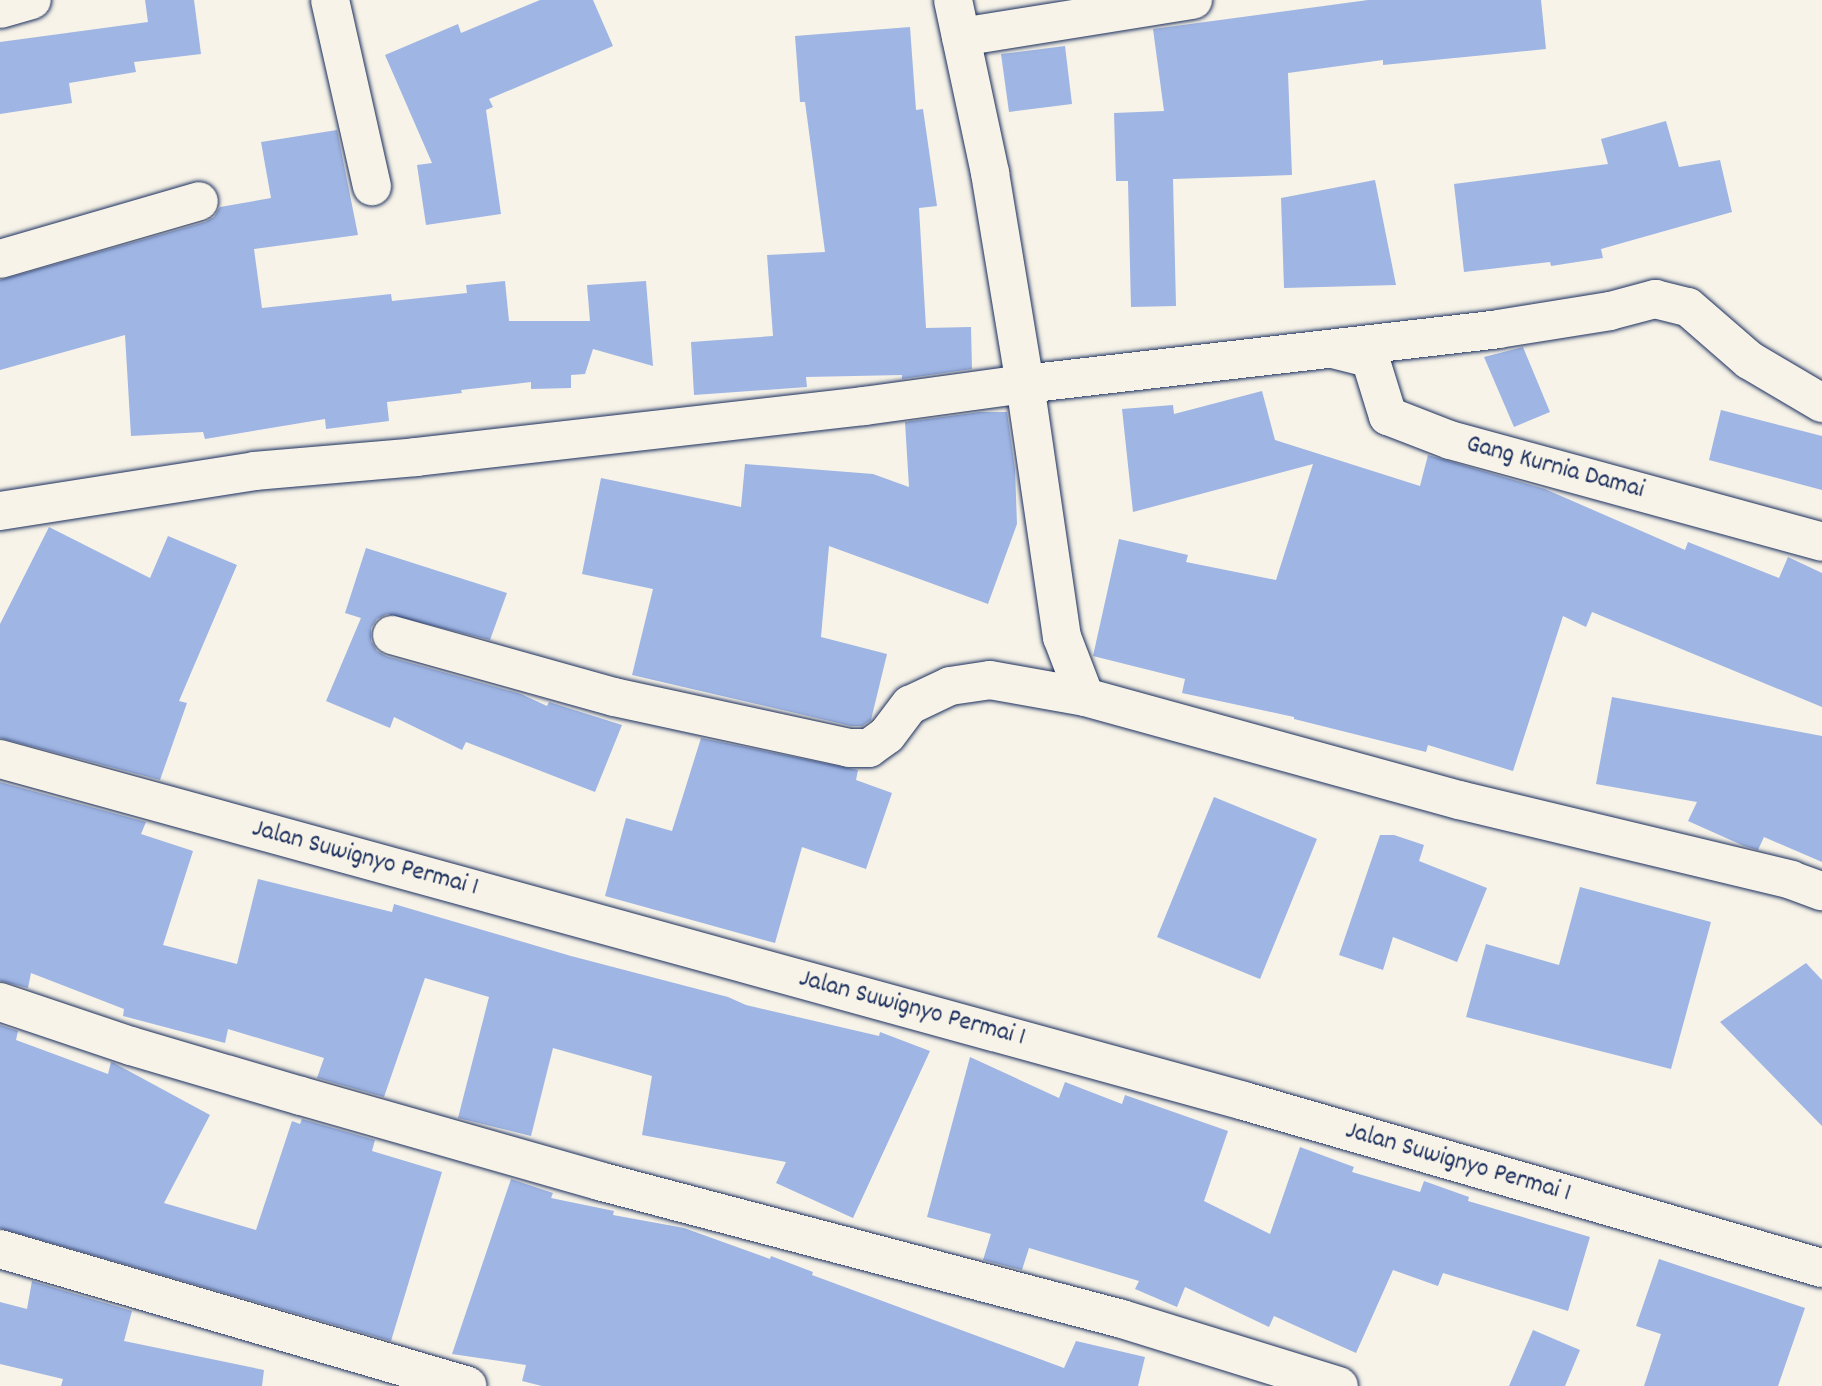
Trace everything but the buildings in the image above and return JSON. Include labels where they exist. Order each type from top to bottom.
[{"type":"street","points":[[0,9],[32,0]]},
{"type":"street","points":[[330,0],[372,186]]},
{"type":"street","points":[[953,0],[990,173],[1025,384],[1062,637],[1086,697]]},
{"type":"street","points":[[961,37],[1193,0]]},
{"type":"street","points":[[0,259],[199,201]]},
{"type":"street","points":[[0,511],[254,471],[416,457],[864,406],[1025,384],[1498,329],[1611,311],[1655,299],[1688,307],[1749,360],[1822,403]]},
{"type":"street","name":"Gang Kurnia Damai","points":[[1330,348],[1370,358],[1388,416],[1450,440],[1822,542]]},
{"type":"street","points":[[392,635],[614,697],[849,748],[869,748],[887,735],[910,705],[950,686],[990,680],[1086,697],[1459,800],[1777,877],[1822,891]]},
{"type":"street","name":"Jalan Suwignyo Permai 1","points":[[0,759],[1244,1101],[1822,1268]]},
{"type":"street","points":[[0,1002],[131,1046],[327,1103],[665,1199],[1122,1319],[1339,1386]]},
{"type":"street","points":[[0,1249],[467,1386]]}]
